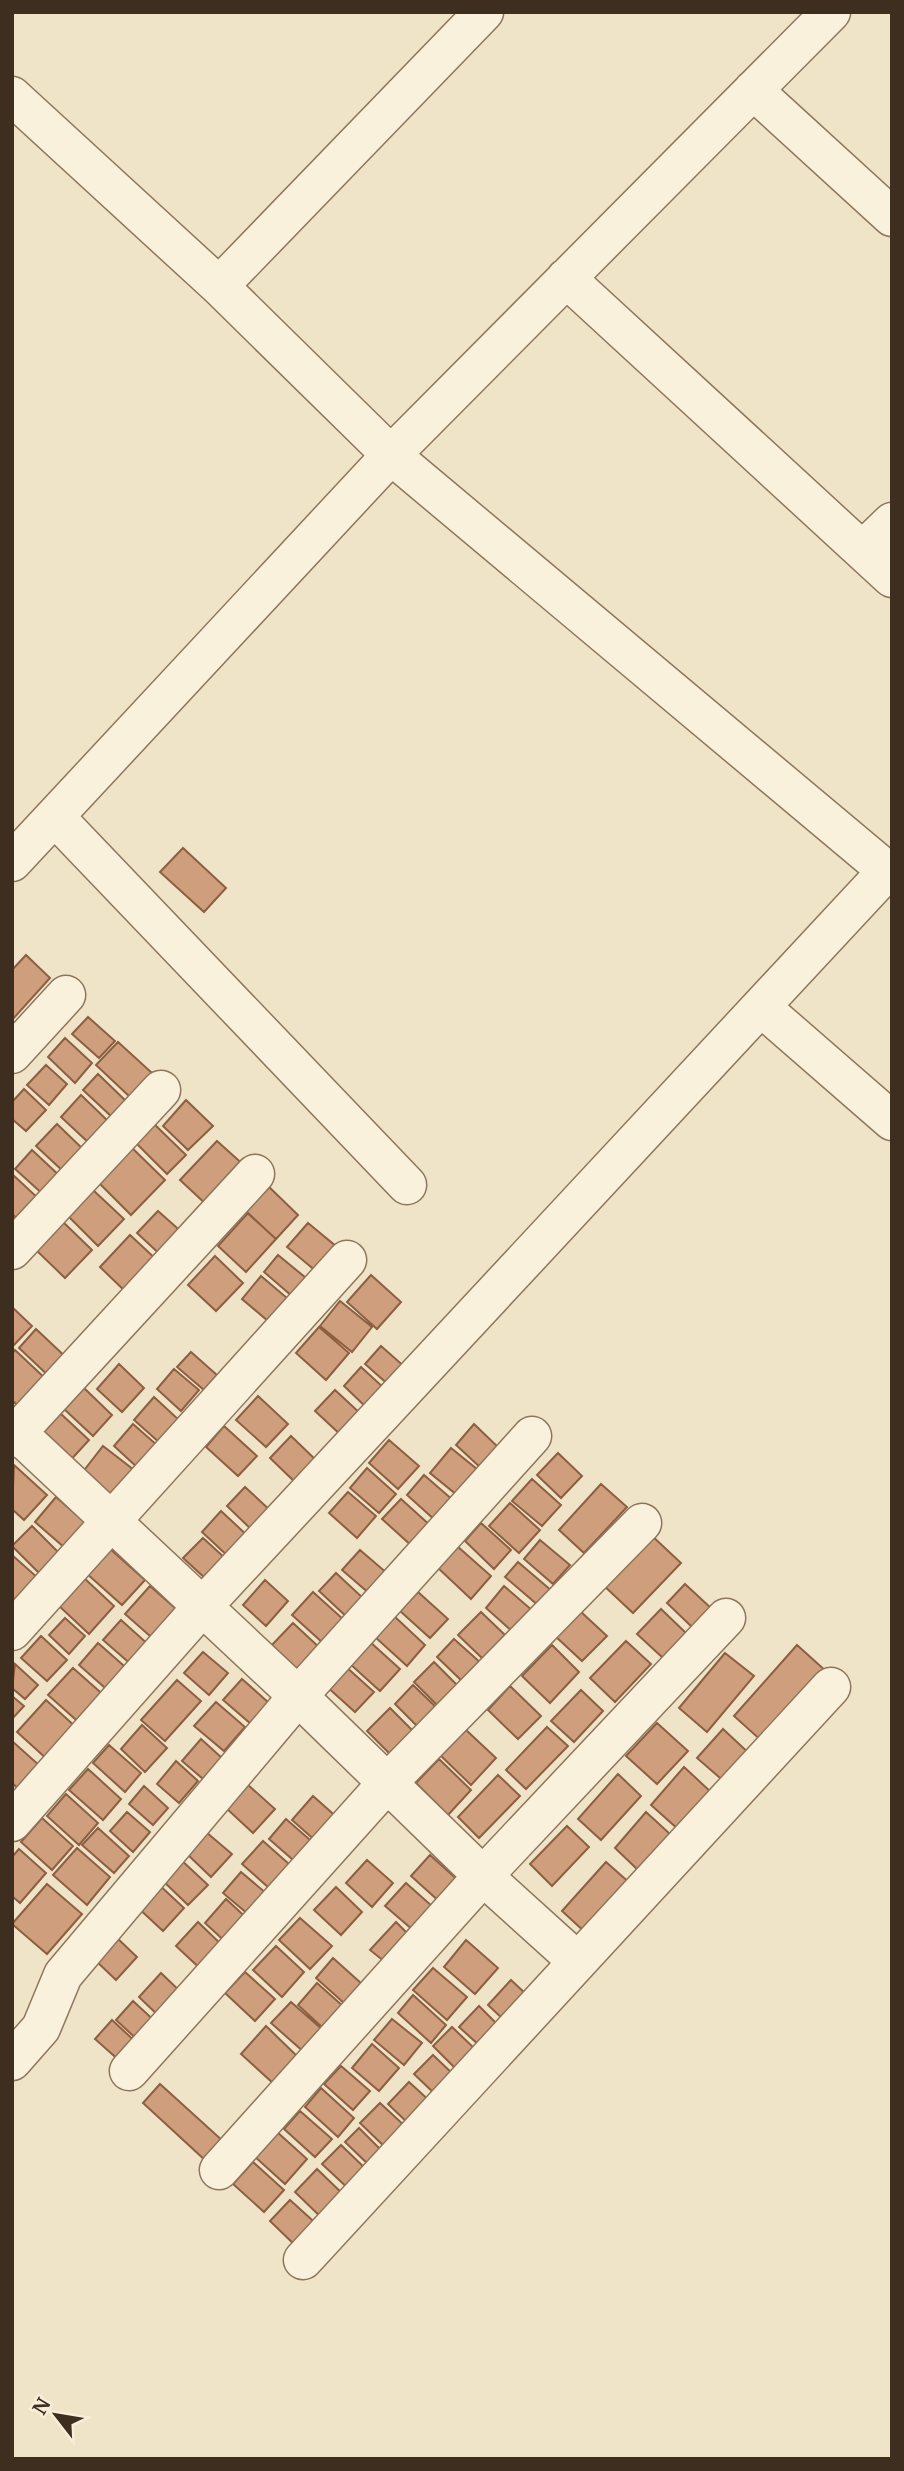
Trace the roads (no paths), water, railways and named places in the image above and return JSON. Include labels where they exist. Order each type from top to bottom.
[{"type":"street","points":[[219,286],[484,12]]},
{"type":"street","points":[[12,862],[391,455],[831,12]]},
{"type":"street","points":[[753,90],[892,217]]},
{"type":"street","points":[[12,96],[219,286],[391,455],[889,873],[202,1607],[12,1822]]},
{"type":"street","points":[[566,278],[892,578]]},
{"type":"street","points":[[863,550],[892,522]]},
{"type":"street","points":[[55,817],[407,1185]]},
{"type":"street","points":[[12,1054],[66,995]]},
{"type":"street","points":[[761,1007],[892,1121]]},
{"type":"street","points":[[12,1251],[161,1090]]},
{"type":"street","points":[[255,1174],[14,1433],[298,1696],[483,1877],[577,1961]]},
{"type":"street","points":[[12,1631],[347,1260]]},
{"type":"street","points":[[12,2061],[41,2028],[63,1975],[298,1696],[532,1436]]},
{"type":"street","points":[[129,2071],[388,1782],[642,1523]]},
{"type":"street","points":[[219,2170],[483,1877],[726,1618]]},
{"type":"street","points":[[303,2260],[831,1687]]}]
